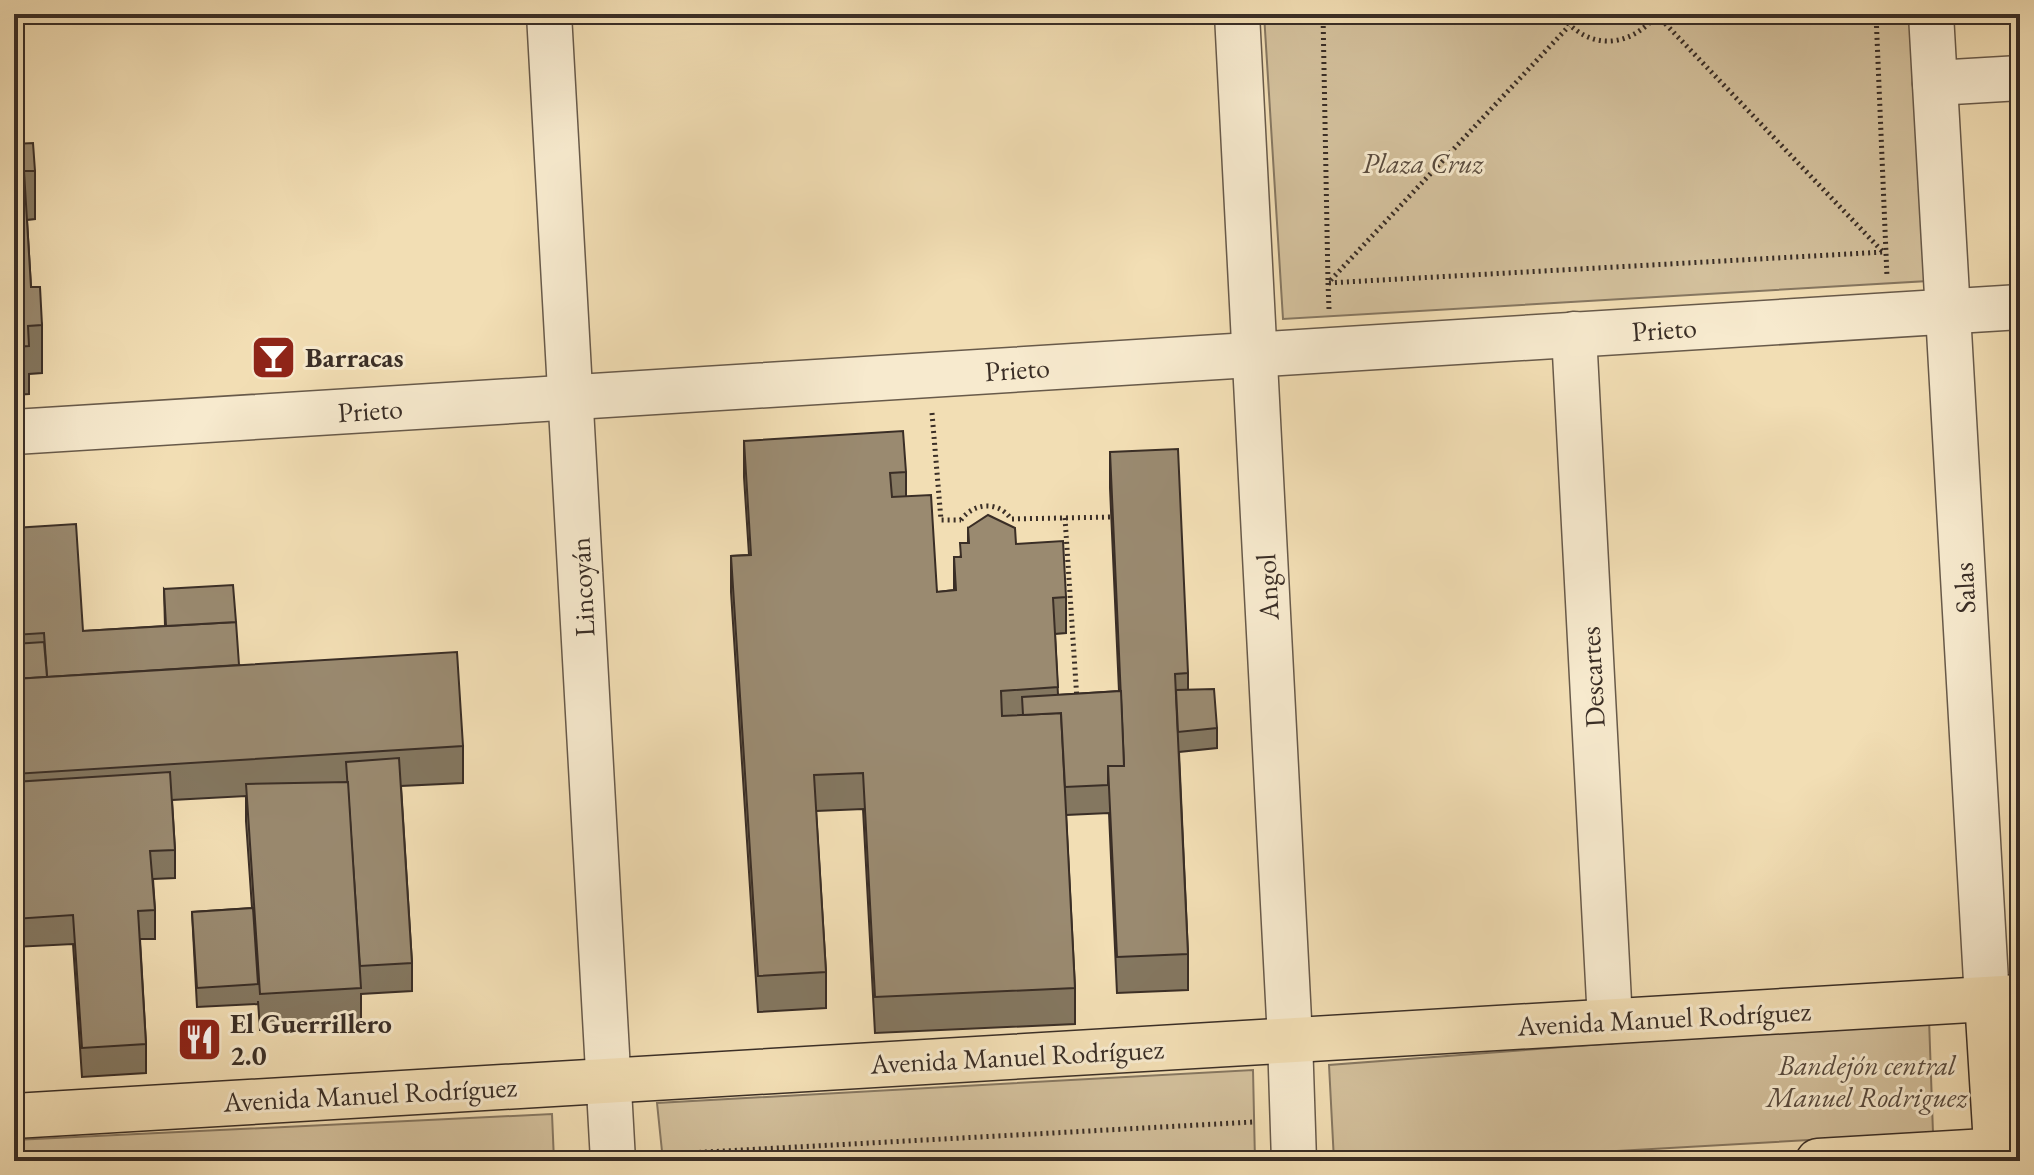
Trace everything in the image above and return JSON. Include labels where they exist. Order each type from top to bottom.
[{"type":"main road","name":"Avenida Manuel Rodríguez","points":[[14,1116],[2003,998]]},
{"type":"main road","name":"Salas","points":[[2003,998],[2004,1153]]},
{"type":"main road","points":[[1818,1161],[2004,1153]]},
{"type":"street","name":"Lincoyán","points":[[549,14],[609,1079],[628,1158]]},
{"type":"street","name":"Angol","points":[[1237,14],[1294,1161]]},
{"type":"street","name":"Salas","points":[[1931,14],[1948,311],[2003,998]]},
{"type":"street","points":[[1935,83],[2020,78]]},
{"type":"street","name":"Prieto","points":[[14,432],[2020,307]]},
{"type":"street","name":"Descartes","points":[[1574,334],[1610,1021]]},
{"type":"path","points":[[1323,14],[1331,349]]},
{"type":"path","points":[[1560,14],[1569,26],[1599,41],[1632,37],[1658,15],[1884,252]]},
{"type":"path","points":[[1876,14],[1884,252]]},
{"type":"path","points":[[1328,283],[1569,26]]},
{"type":"path","points":[[1328,283],[1884,252]]},
{"type":"path","points":[[929,375],[941,520],[961,520]]},
{"type":"path","points":[[961,520],[967,511],[979,506],[994,506],[1006,511],[1011,519]]},
{"type":"path","points":[[1011,519],[1111,517]]},
{"type":"path","points":[[1065,518],[1078,712]]},
{"type":"path","points":[[1005,531],[1011,519]]},
{"type":"path","points":[[961,520],[966,530]]},
{"type":"path","points":[[628,1158],[1253,1122]]},
{"type":"green space","name":"Plaza Cruz","points":[[1264,14],[1911,14],[1928,281],[1283,319]]},
{"type":"green space","name":"Bandejón central Manuel Rodriguez","points":[[1929,1019],[1933,1133],[1442,1161],[1334,1161],[1329,1065]]},
{"type":"green space","points":[[1253,1070],[1255,1161],[663,1161],[657,1103]]},
{"type":"green space","points":[[552,1114],[554,1161],[14,1161],[14,1140]]},
{"type":"building","points":[[33,143],[35,171],[24,171],[31,287],[40,287],[42,325],[28,326],[29,346],[14,347],[14,144]]},
{"type":"building","points":[[903,431],[906,472],[890,473],[892,497],[931,495],[937,592],[956,590],[954,557],[961,557],[960,543],[969,543],[968,528],[988,515],[1015,528],[1016,544],[1063,541],[1066,597],[1053,598],[1058,687],[1001,691],[1002,716],[1061,713],[1075,988],[875,997],[863,773],[814,775],[826,972],[758,976],[731,556],[751,555],[744,441]]},
{"type":"building","points":[[1178,449],[1188,673],[1175,674],[1188,954],[1117,957],[1108,766],[1124,766],[1110,452]]},
{"type":"building","points":[[76,524],[83,631],[236,622],[239,665],[47,677],[44,633],[14,635],[14,528]]},
{"type":"building","points":[[233,585],[236,622],[166,626],[164,589]]},
{"type":"building","points":[[44,642],[47,677],[14,679],[14,644]]},
{"type":"building","points":[[457,652],[463,746],[14,774],[14,679]]},
{"type":"building","points":[[1214,689],[1217,728],[1178,732],[1176,690]]},
{"type":"building","points":[[1121,691],[1124,766],[1108,766],[1108,785],[1065,787],[1061,713],[1023,715],[1022,697]]},
{"type":"building","points":[[399,758],[412,963],[360,966],[346,762]]},
{"type":"building","points":[[170,772],[175,850],[150,851],[155,910],[138,911],[146,1044],[82,1048],[73,915],[14,919],[14,782]]},
{"type":"building","points":[[348,782],[361,988],[260,994],[246,784]]},
{"type":"building","points":[[253,908],[258,984],[197,988],[192,912]]},
{"type":"place","name":"Barracas","points":[[274,357]]},
{"type":"place","name":"El Guerrillero 2.0","points":[[199,1039]]}]
